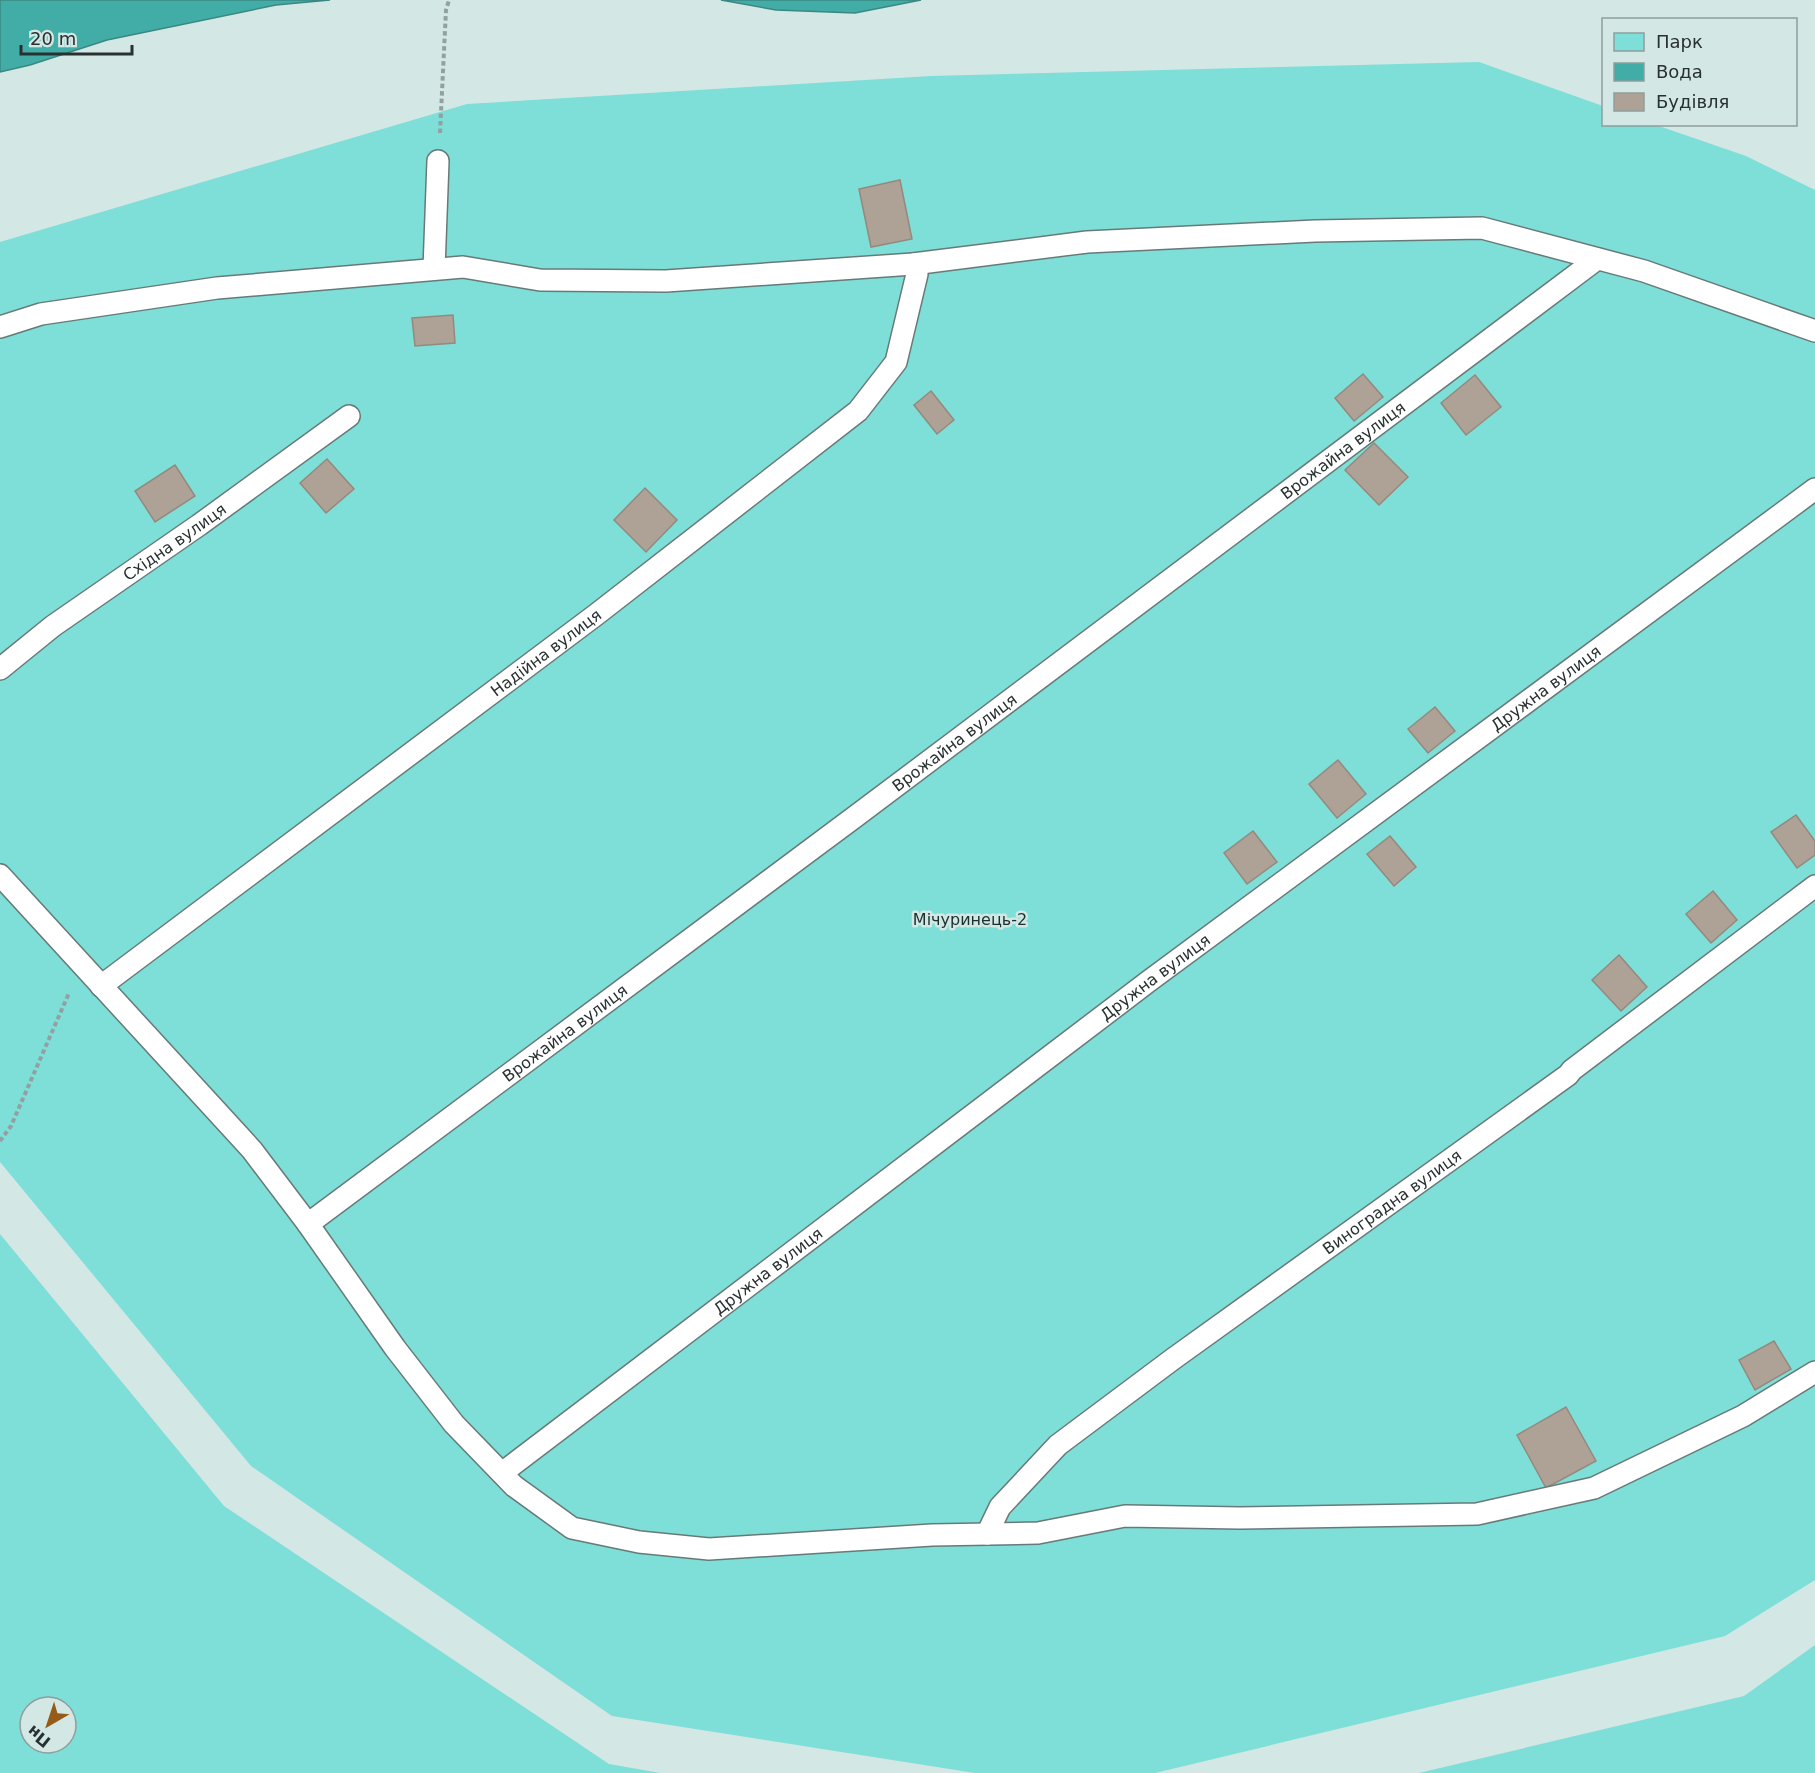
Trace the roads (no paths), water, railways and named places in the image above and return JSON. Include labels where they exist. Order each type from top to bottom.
[{"type":"lane","points":[[435,268],[438,161]]},
{"type":"lane","points":[[0,327],[41,314],[217,288],[435,268],[463,267],[540,280],[666,281],[913,264],[1087,242],[1315,231],[1482,228],[1644,271],[1815,331]]},
{"type":"lane","name":"Врожайна вулиця","points":[[308,1224],[1597,259]]},
{"type":"lane","name":"Надійна вулиця","points":[[101,986],[597,614],[858,411],[896,362],[917,274],[913,264]]},
{"type":"lane","name":"Східна вулиця","points":[[0,669],[53,626],[199,525],[349,416]]},
{"type":"lane","name":"Дружна вулиця","points":[[502,1473],[1149,981],[1815,489]]},
{"type":"lane","points":[[0,874],[252,1150],[308,1224],[395,1348],[454,1424],[514,1486],[572,1528],[639,1542],[709,1549],[932,1535],[1038,1533],[1125,1516],[1240,1518],[1477,1514],[1594,1488],[1743,1416],[1815,1372]]},
{"type":"lane","name":"Виноградна вулиця","points":[[987,1534],[1000,1507],[1059,1445],[1173,1359],[1568,1075],[1815,886]]},
{"type":"water","points":[[0,0],[330,0],[276,5],[107,40],[30,65],[0,72]]},
{"type":"water","points":[[721,0],[921,0],[855,13],[776,10]]},
{"type":"park label","name":"Мічуринець-2","points":[[970,919]]}]
